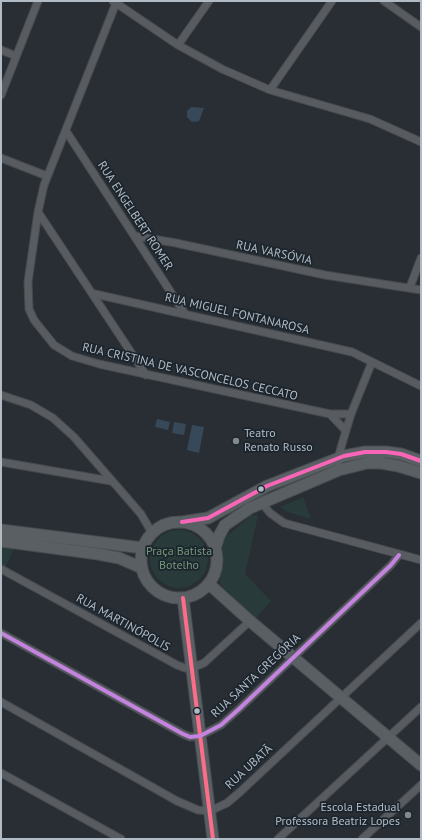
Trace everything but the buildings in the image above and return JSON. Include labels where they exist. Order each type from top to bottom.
[{"type":"main road","points":[[182,522],[202,530],[210,539],[215,549],[217,561],[215,573],[209,584],[197,594],[183,598],[169,597],[156,591],[147,581],[142,568],[143,548],[152,533],[161,526],[171,523],[208,518],[219,514],[256,491],[338,459],[365,452],[401,454],[421,461]]},
{"type":"main road","points":[[215,549],[219,536],[225,525],[235,517],[261,502],[339,470],[367,463],[381,463],[398,466],[421,473]]},
{"type":"main road","points":[[1,530],[143,548]]},
{"type":"main road","points":[[1,541],[105,555],[130,562],[142,568]]},
{"type":"main road","points":[[209,584],[250,621],[421,765]]},
{"type":"main road","points":[[183,598],[213,839]]},
{"type":"street","points":[[1,95],[38,1]]},
{"type":"street","points":[[178,45],[209,1]]},
{"type":"street","points":[[270,90],[332,1]]},
{"type":"street","points":[[384,1],[421,27]]},
{"type":"street","points":[[114,2],[178,45],[222,69],[270,90],[370,119],[421,142]]},
{"type":"street","name":"RUA CRISTINA DE VASCONCELOS CECCATO","points":[[114,2],[66,131],[47,176],[38,212],[28,282],[29,309],[34,320],[54,345],[72,356],[98,364],[330,414],[351,414]]},
{"type":"street","points":[[1,50],[16,56]]},
{"type":"street","name":"RUA ENGELBERT ROMER","points":[[66,131],[185,314]]},
{"type":"street","points":[[1,158],[47,176]]},
{"type":"street","points":[[38,212],[95,294],[146,375]]},
{"type":"street","name":"RUA VARSÓVIA","points":[[135,236],[176,243],[325,275],[410,287],[421,290]]},
{"type":"street","points":[[410,287],[421,258]]},
{"type":"street","name":"RUA MIGUEL FONTANAROSA","points":[[95,294],[352,352],[421,386]]},
{"type":"street","points":[[339,470],[338,459],[351,414],[372,362]]},
{"type":"street","points":[[1,395],[31,405],[53,418],[74,437],[141,514],[152,533]]},
{"type":"street","points":[[330,414],[346,431]]},
{"type":"street","points":[[1,462],[111,481]]},
{"type":"street","points":[[261,502],[270,513],[284,523],[421,560]]},
{"type":"street","name":"RUA SANTA GREGÓRIA","points":[[200,736],[221,725],[294,657],[399,555]]},
{"type":"street","name":"RUA MARTINÓPOLIS","points":[[1,568],[177,665],[192,668]]},
{"type":"street","points":[[192,668],[204,663],[250,621]]},
{"type":"street","name":"RUA UBATÃ","points":[[210,811],[227,803],[240,792],[421,623]]},
{"type":"street","points":[[1,633],[183,734],[190,737],[200,736]]},
{"type":"street","points":[[1,702],[177,801],[198,810],[210,811]]},
{"type":"street","points":[[278,839],[421,707]]},
{"type":"street","points":[[1,773],[120,839]]},
{"type":"street","points":[[362,839],[421,785]]},
{"type":"green space","points":[[303,497],[311,519],[288,512],[280,507]]},
{"type":"green space","points":[[252,515],[258,516],[245,574],[271,601],[255,619],[220,584],[223,539]]},
{"type":"green space","name":"Praça Batista Botelho","points":[[179,530],[190,532],[203,543],[206,548],[208,559],[206,570],[195,583],[190,586],[179,588],[168,586],[155,575],[152,570],[150,559],[152,548],[163,535],[168,532]]},
{"type":"green space","points":[[1,545],[15,547],[5,568],[1,566]]},
{"type":"water","points":[[191,107],[204,108],[199,121],[192,122],[187,117],[187,111]]},
{"type":"water","points":[[157,419],[170,422],[168,430],[155,427]]},
{"type":"water","points":[[174,422],[186,424],[184,435],[172,433]]},
{"type":"water","points":[[192,425],[204,427],[199,453],[187,450]]},
{"type":"transit line","points":[[182,522],[208,518],[267,486],[344,456],[365,452],[386,452],[401,454],[421,461]]},
{"type":"transit line","points":[[1,633],[183,734],[190,737],[200,736],[221,725],[239,709],[391,565],[399,555]]},
{"type":"transit line","points":[[183,598],[213,839]]},
{"type":"place","name":"Teatro Renato Russo","points":[[236,441]]},
{"type":"place","name":"Escola Estadual Professora Beatriz Lopes","points":[[408,815]]}]
